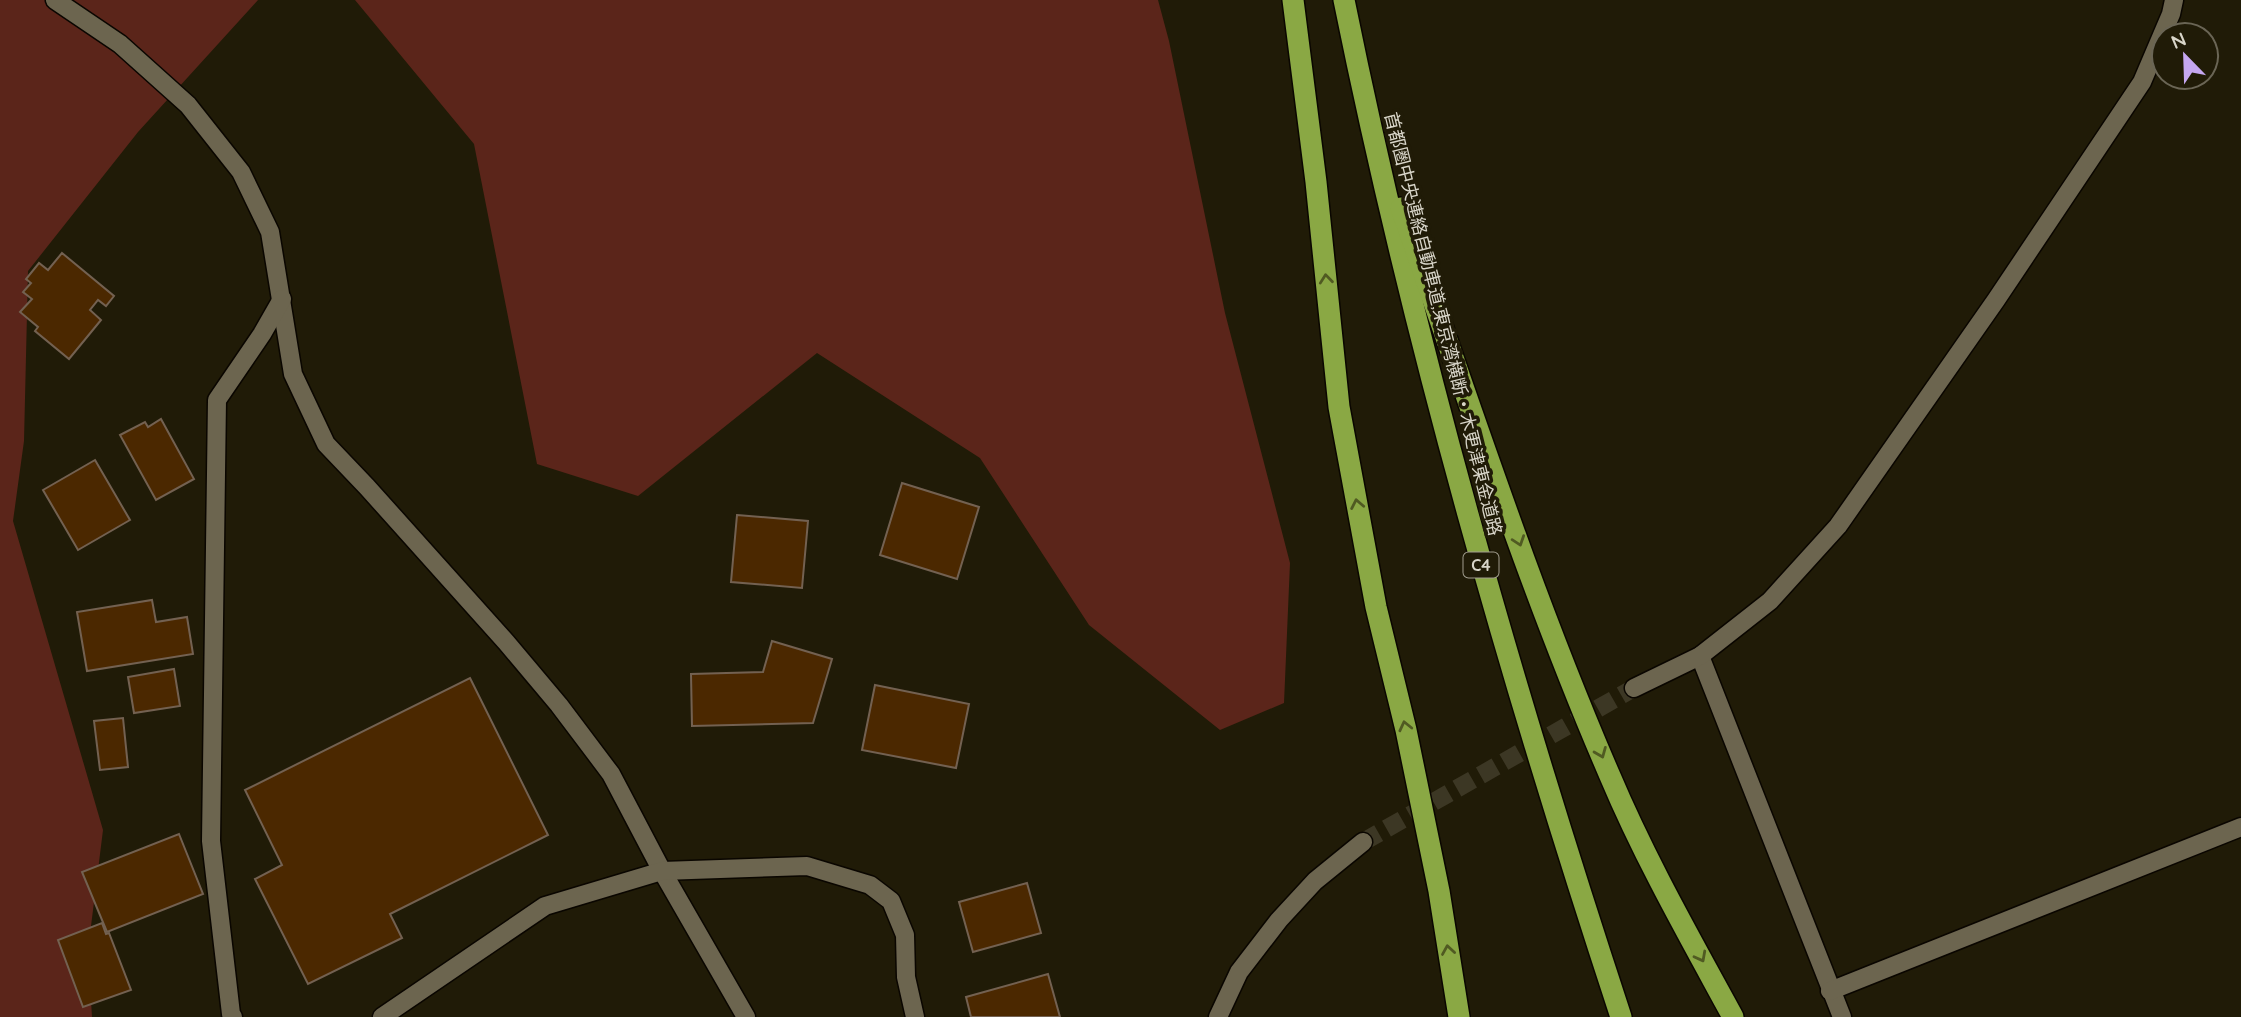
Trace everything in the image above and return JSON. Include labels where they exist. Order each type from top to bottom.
[{"type":"highway","points":[[1293,0],[1316,182],[1339,407],[1376,607],[1406,730],[1439,891],[1459,1017]]},
{"type":"highway","name":"首都圏中央連絡自動車道;東京湾横断・木更津東金道路","points":[[1344,0],[1422,346],[1475,544],[1557,822],[1621,1017]]},
{"type":"highway","points":[[1366,107],[1541,602],[1605,765],[1670,901],[1733,1017]]},
{"type":"street","points":[[55,0],[120,44],[188,105],[241,172],[270,232],[293,374],[326,444],[386,507],[559,705],[611,774],[662,871],[746,1017]]},
{"type":"street","points":[[1634,688],[1700,656],[1770,601],[1838,526],[1996,300],[2142,82],[2171,14],[2174,0]]},
{"type":"street","points":[[233,1017],[211,841],[217,400],[262,334],[282,299]]},
{"type":"street","points":[[1700,656],[1842,1017]]},
{"type":"street","points":[[1830,991],[2241,827]]},
{"type":"street","points":[[1218,1017],[1239,972],[1279,920],[1315,881],[1363,842]]},
{"type":"street","points":[[382,1017],[545,906],[662,871],[807,866],[870,885],[891,901],[905,936],[906,977],[915,1017]]},
{"type":"shaded area","points":[[0,0],[258,0],[138,132],[28,271],[24,441],[13,521],[103,830],[88,950],[92,1017],[0,1017]]},
{"type":"shaded area","points":[[355,0],[1158,0],[1169,41],[1225,313],[1290,563],[1284,703],[1220,730],[1089,625],[980,458],[817,353],[638,496],[537,464],[474,144]]},
{"type":"building","points":[[62,253],[114,296],[106,306],[98,300],[90,310],[101,320],[69,359],[35,331],[38,327],[20,312],[32,299],[23,292],[31,283],[26,279],[39,263],[48,270]]},
{"type":"building","points":[[161,419],[194,479],[156,500],[120,435],[145,422],[148,427]]},
{"type":"building","points":[[95,460],[130,520],[78,550],[43,490]]},
{"type":"building","points":[[902,483],[979,507],[957,579],[880,555]]},
{"type":"building","points":[[737,515],[808,521],[802,588],[731,582]]},
{"type":"building","points":[[152,600],[156,622],[187,617],[193,654],[87,671],[77,612]]},
{"type":"building","points":[[772,641],[832,659],[813,723],[692,726],[691,674],[763,672]]},
{"type":"building","points":[[174,669],[180,706],[134,713],[128,677]]},
{"type":"building","points":[[470,678],[548,835],[390,914],[402,938],[308,984],[255,879],[282,865],[245,790]]},
{"type":"building","points":[[875,685],[969,704],[956,768],[862,750]]},
{"type":"building","points":[[123,718],[128,767],[100,770],[94,721]]},
{"type":"building","points":[[179,834],[203,894],[107,932],[82,872]]},
{"type":"building","points":[[1027,883],[1041,933],[973,952],[959,902]]},
{"type":"building","points":[[102,923],[106,934],[109,933],[131,990],[83,1007],[58,940]]},
{"type":"building","points":[[1048,974],[1060,1017],[971,1017],[966,997]]},
{"type":"tunnel","points":[[1363,842],[1634,688]]}]
